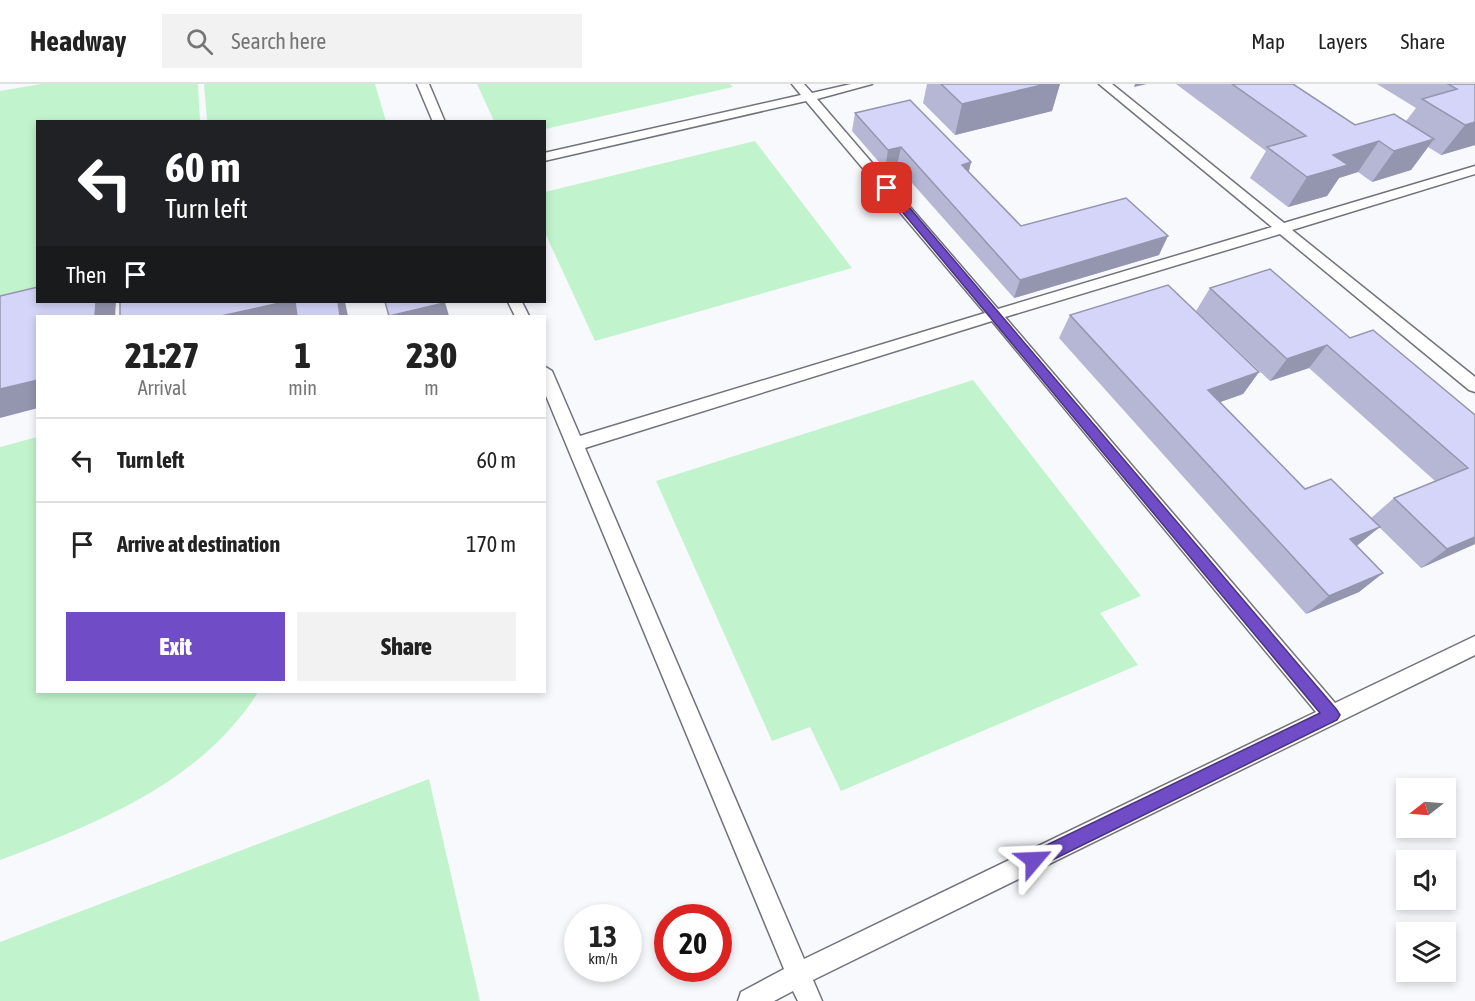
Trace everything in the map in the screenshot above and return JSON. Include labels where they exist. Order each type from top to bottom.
[{"type":"lane","points":[[423,84],[438,120]]},
{"type":"lane","points":[[798,84],[996,315],[1332,715]]},
{"type":"lane","points":[[546,157],[866,84]]},
{"type":"lane","points":[[1105,84],[1475,386]]},
{"type":"lane","points":[[576,444],[1475,170]]},
{"type":"lane","points":[[546,376],[810,1001]]},
{"type":"lane","points":[[750,1001],[799,974],[1475,645]]},
{"type":"green space","points":[[41,84],[198,84],[200,120],[36,120],[36,296],[0,305],[0,91]]},
{"type":"green space","points":[[204,84],[375,84],[386,120],[207,120]]},
{"type":"green space","points":[[477,84],[730,84],[733,87],[546,129],[546,120],[494,120]]},
{"type":"green space","points":[[755,141],[852,268],[595,341],[546,235],[546,192]]},
{"type":"green space","points":[[973,380],[1141,596],[1100,613],[1138,665],[841,791],[810,727],[772,741],[656,481]]},
{"type":"green space","points":[[36,437],[36,693],[257,693],[234,724],[207,752],[177,776],[109,815],[0,860],[0,447]]},
{"type":"green space","points":[[429,779],[480,1001],[0,1001],[0,942]]},
{"type":"building","points":[[941,84],[1046,84],[962,104]]},
{"type":"building","points":[[1232,84],[1293,84],[1355,125],[1394,114],[1434,139],[1394,151],[1379,141],[1333,155],[1348,165],[1307,177],[1267,147],[1306,136]]},
{"type":"building","points":[[1448,84],[1475,84],[1475,122],[1465,125],[1422,99],[1457,89]]},
{"type":"building","points":[[910,100],[971,162],[962,165],[1021,226],[1126,198],[1168,236],[1020,280],[901,147],[888,150],[855,113]]},
{"type":"building","points":[[1270,269],[1350,338],[1373,330],[1475,415],[1475,537],[1447,549],[1394,498],[1468,468],[1327,345],[1287,359],[1210,288]]},
{"type":"building","points":[[1168,285],[1259,372],[1208,390],[1305,489],[1331,479],[1380,527],[1350,539],[1383,573],[1329,596],[1070,315]]},
{"type":"building","points":[[36,287],[36,303],[96,303],[95,315],[36,315],[36,380],[0,389],[0,296]]},
{"type":"building","points":[[120,303],[280,303],[226,315],[120,315]]},
{"type":"building","points":[[295,303],[338,303],[340,315],[297,315]]},
{"type":"building","points":[[385,303],[444,303],[393,315],[389,315]]},
{"type":"route","points":[[887,188],[1332,715],[1034,860]]}]
